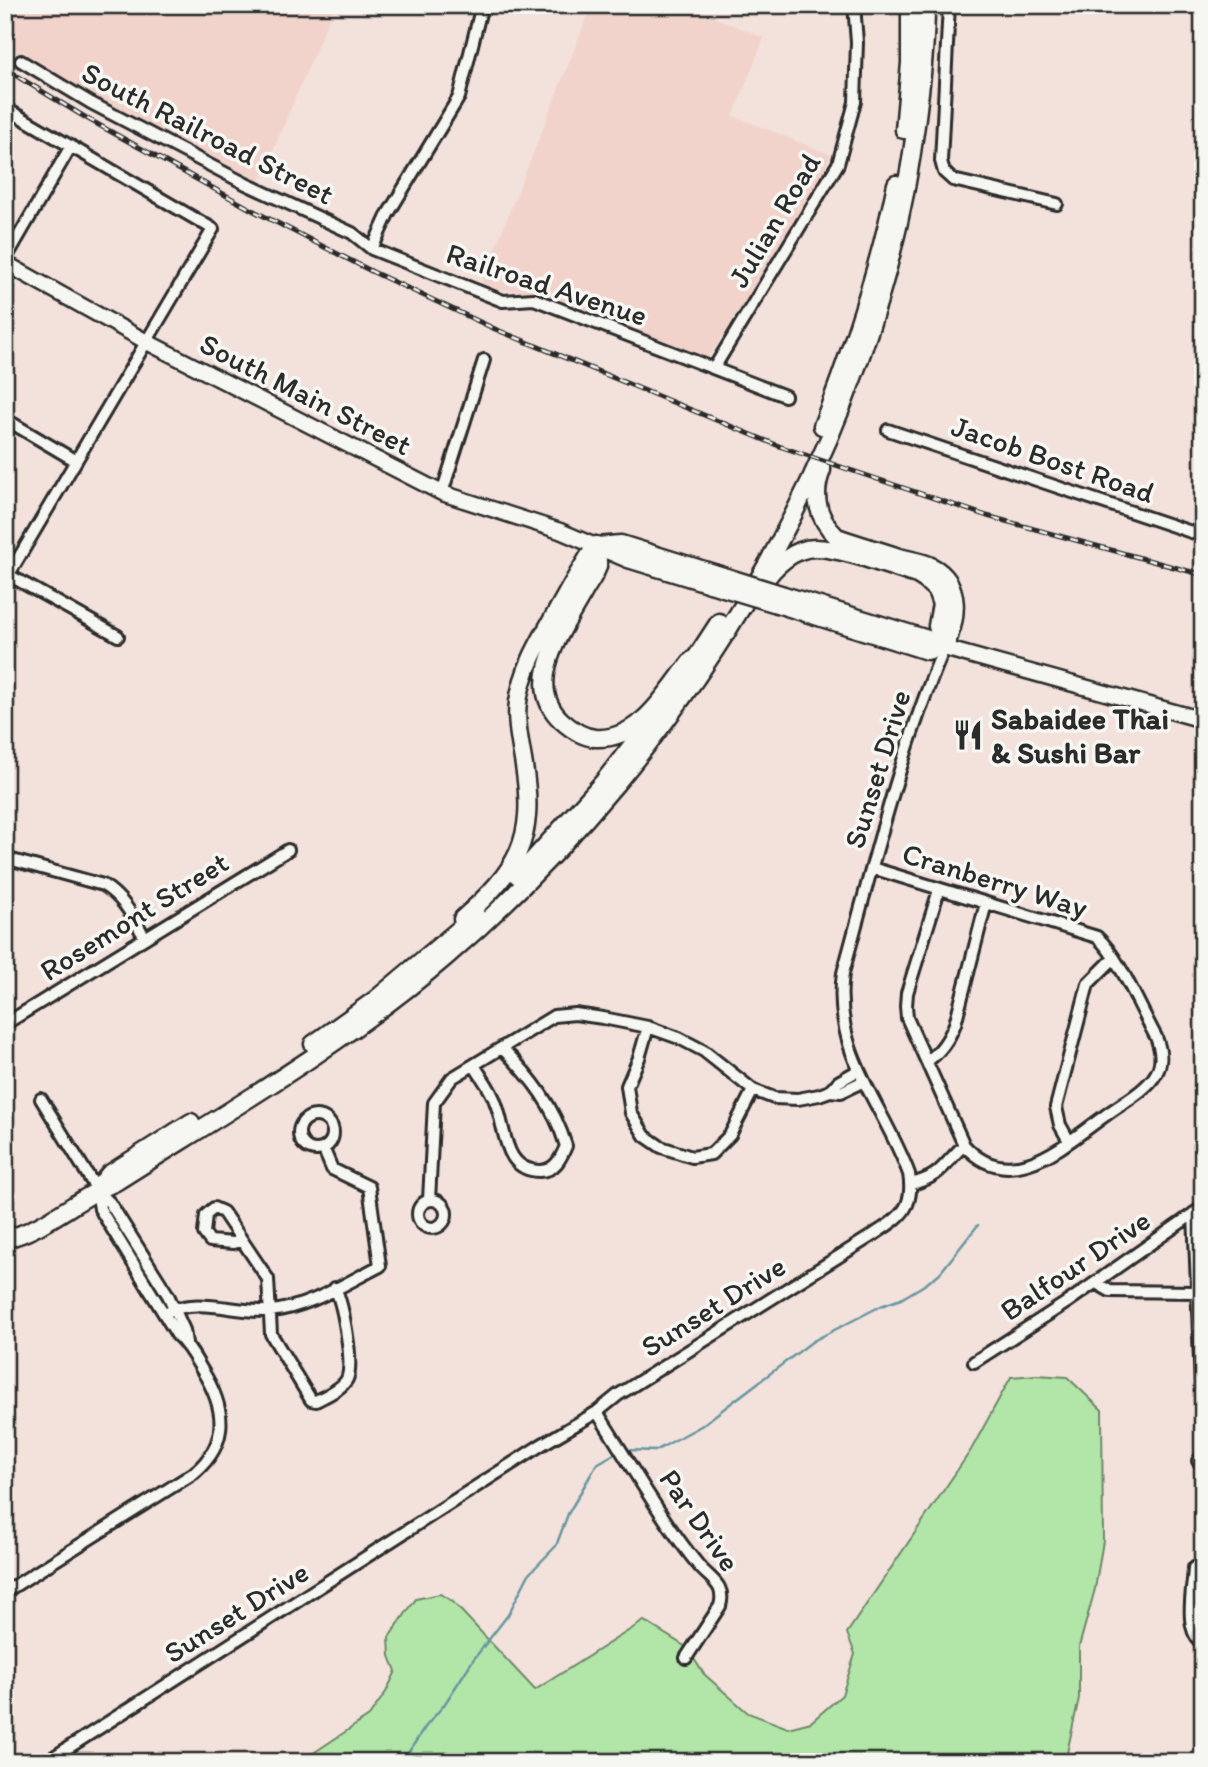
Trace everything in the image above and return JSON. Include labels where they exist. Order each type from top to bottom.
[{"type":"highway","points":[[97,1190],[109,1174],[297,1055],[376,999],[427,958],[521,873],[604,781],[709,648],[752,570],[810,452],[850,354],[875,277],[898,175],[906,116],[910,5]]},
{"type":"highway","points":[[926,5],[926,42],[912,158],[897,236],[846,408],[818,480],[816,494],[818,510],[826,527],[836,537],[931,566],[945,579],[956,608],[951,634],[944,649]]},
{"type":"highway","points":[[5,1253],[13,1237],[97,1190],[117,1182],[340,1038],[400,995],[446,956],[557,852],[635,761],[785,528],[842,406],[863,349]]},
{"type":"highway","points":[[596,545],[598,566],[546,664],[545,684],[548,704],[559,718],[573,730],[593,738],[610,737],[629,731],[645,719],[709,648],[736,627],[766,578],[779,564],[794,554],[813,548],[834,550],[926,580],[936,590],[941,604],[937,626],[944,649]]},
{"type":"highway","points":[[297,1055],[324,1030],[433,945],[480,903],[505,876],[517,856],[528,818],[528,791],[517,713],[521,683],[529,660],[596,545]]},
{"type":"main road","name":"South Main Street","points":[[5,261],[147,342],[442,493],[596,545],[621,543],[712,579],[931,639],[944,649],[1203,720]]},
{"type":"street","points":[[372,249],[388,214],[460,97],[482,5]]},
{"type":"street","name":"Julian Road","points":[[714,368],[838,164],[855,102],[857,42],[854,5]]},
{"type":"street","points":[[949,5],[941,161],[944,172],[953,180],[1057,204]]},
{"type":"street","name":"South Railroad Street","points":[[21,61],[91,103],[246,184],[352,233],[372,249]]},
{"type":"street","points":[[5,108],[213,229],[6,576],[118,636]]},
{"type":"street","points":[[5,261],[71,146]]},
{"type":"street","name":"Railroad Avenue","points":[[372,249],[503,301],[534,299],[785,396]]},
{"type":"street","points":[[442,493],[484,360]]},
{"type":"street","points":[[5,419],[76,461]]},
{"type":"street","name":"Jacob Bost Road","points":[[888,430],[1203,536]]},
{"type":"street","name":"Sunset Drive","points":[[46,1762],[541,1445],[597,1412],[618,1395],[895,1221],[908,1205],[911,1184],[903,1158],[864,1081],[845,1036],[840,1007],[841,990],[843,973],[872,868],[928,687],[944,649]]},
{"type":"street","name":"Rosemont Street","points":[[5,1024],[288,850]]},
{"type":"street","points":[[5,858],[103,885],[125,903],[145,938]]},
{"type":"street","name":"Cranberry Way","points":[[872,868],[1097,937],[1114,958],[1160,1046],[1161,1062],[1156,1076],[1145,1087],[1069,1141],[1030,1164],[1010,1167],[992,1165],[978,1159],[964,1145]]},
{"type":"street","points":[[911,1184],[936,1175],[964,1145],[907,1018],[907,993],[939,890]]},
{"type":"street","points":[[927,1061],[935,1056],[949,1038],[955,1024],[986,903]]},
{"type":"street","points":[[1069,1141],[1060,1125],[1056,1107],[1088,984],[1114,958]]},
{"type":"street","points":[[429,1200],[434,1102],[452,1078],[554,1016],[575,1014],[648,1027],[690,1043],[753,1090],[774,1098],[841,1092],[864,1081]]},
{"type":"street","points":[[648,1027],[627,1086],[631,1112],[645,1136],[661,1147],[692,1157],[711,1154],[730,1135],[753,1090]]},
{"type":"street","points":[[474,1065],[496,1103],[505,1144],[516,1160],[528,1170],[545,1171],[558,1163],[566,1146],[560,1126],[542,1093],[502,1049]]},
{"type":"street","points":[[830,1091],[838,1082],[859,1070]]},
{"type":"street","points":[[5,1592],[194,1473],[208,1459],[221,1429],[220,1405],[216,1392],[186,1343],[177,1335],[168,1311],[100,1209],[97,1190],[41,1099]]},
{"type":"street","points":[[168,1311],[200,1304],[270,1311],[302,1303],[380,1266],[369,1186],[332,1169],[324,1150]]},
{"type":"street","points":[[1198,1210],[1197,1292],[1202,1409]]},
{"type":"street","name":"Balfour Drive","points":[[974,1362],[1096,1283],[1198,1210]]},
{"type":"street","points":[[241,1241],[268,1279],[271,1334],[312,1400],[316,1401],[343,1385],[349,1370],[345,1317],[335,1288]]},
{"type":"street","points":[[1096,1283],[1110,1291],[1197,1292]]},
{"type":"street","name":"Par Drive","points":[[597,1412],[680,1540],[700,1568],[719,1586],[723,1596],[720,1606],[686,1658]]},
{"type":"street","points":[[1194,1568],[1191,1629],[1195,1639],[1203,1644]]},
{"type":"shaded area","points":[[5,5],[331,5],[332,11],[255,193],[5,46]]},
{"type":"shaded area","points":[[592,5],[684,5],[764,38],[733,116],[831,155],[809,204],[707,360],[531,293],[480,287]]},
{"type":"green space","points":[[1011,1377],[1067,1377],[1102,1410],[1103,1541],[1095,1589],[1079,1647],[1079,1698],[1065,1762],[300,1762],[369,1716],[386,1692],[396,1671],[390,1656],[389,1637],[416,1599],[440,1594],[452,1601],[535,1690],[644,1621],[686,1647],[704,1674],[748,1713],[788,1728],[811,1722],[842,1695],[855,1654],[847,1633],[971,1450]]},
{"type":"waterway","points":[[626,1450],[655,1451],[701,1426],[813,1341],[881,1306],[901,1299],[926,1284],[940,1273],[978,1225]]},
{"type":"waterway","points":[[402,1762],[508,1615],[529,1574],[556,1546],[568,1514],[597,1464],[614,1454]]},
{"type":"railway","points":[[5,69],[88,119],[256,212],[373,272],[495,329],[779,446],[987,516],[1203,575]]},
{"type":"place","name":"Sabaidee Thai & Sushi Bar","points":[[968,735]]}]
